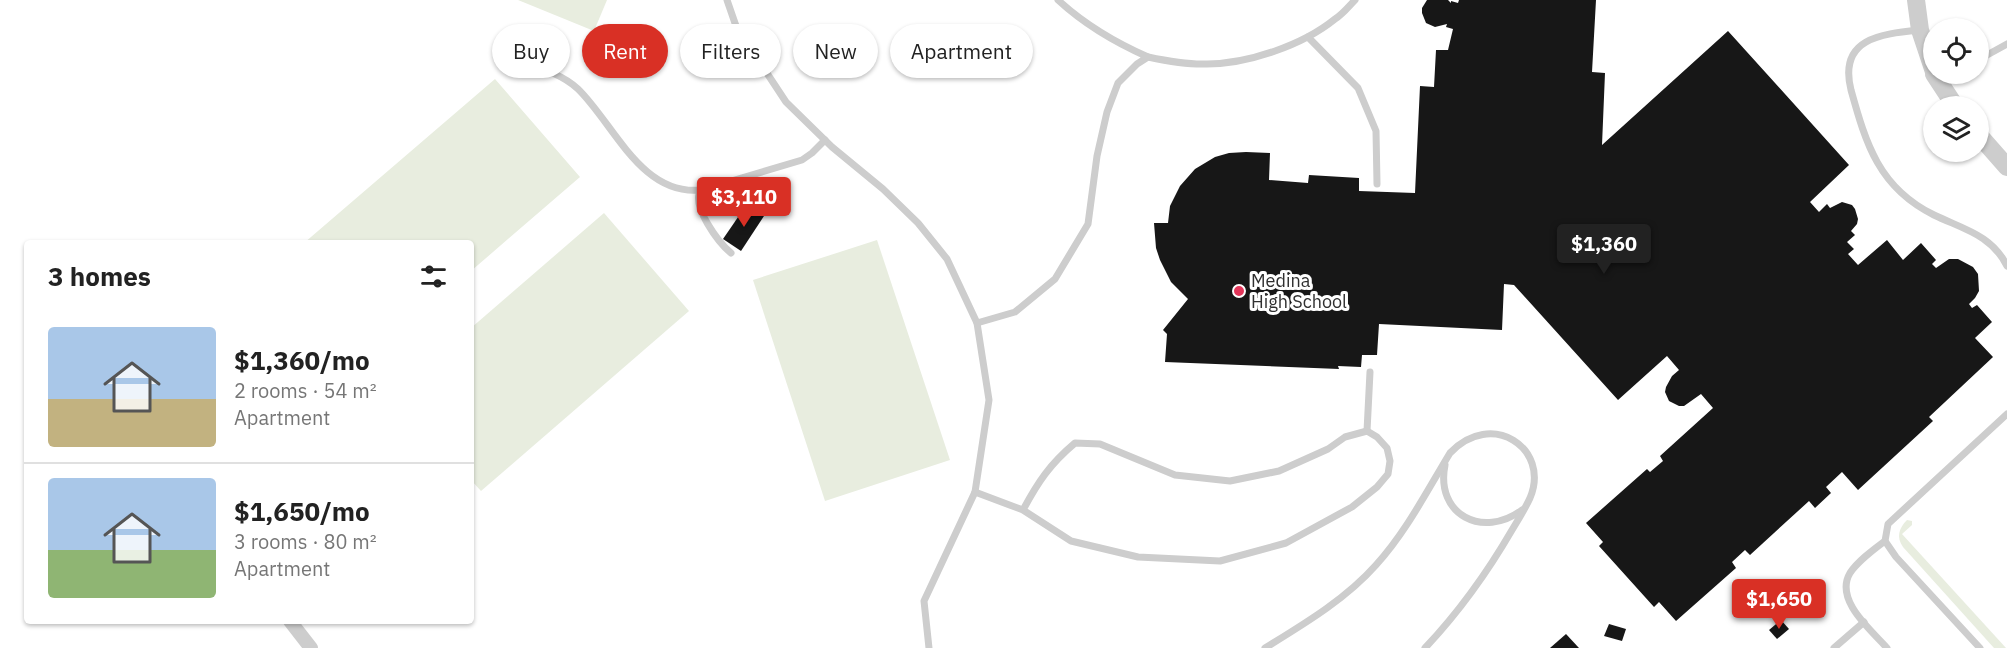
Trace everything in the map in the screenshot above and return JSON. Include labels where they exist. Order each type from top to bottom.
[{"type":"street","points":[[1916,0],[1923,37]]},
{"type":"street","points":[[1989,147],[2007,167]]},
{"type":"street","points":[[292,624],[311,648]]},
{"type":"lane","points":[[727,0],[736,26],[786,102],[825,140],[884,189],[918,222],[947,260],[977,323],[989,400],[975,492],[924,600],[929,648]]},
{"type":"lane","points":[[1058,0],[1086,24],[1118,44],[1148,57],[1207,64],[1239,60],[1308,37],[1336,19],[1355,0]]},
{"type":"lane","points":[[1920,30],[1888,33],[1871,38],[1856,49],[1848,72],[1865,139],[1872,156],[1899,190],[1933,214],[1983,237],[1995,248],[2007,266]]},
{"type":"lane","points":[[1308,37],[1358,88],[1376,131],[1377,184]]},
{"type":"lane","points":[[1989,54],[2007,44]]},
{"type":"lane","points":[[977,323],[1015,312],[1056,279],[1088,225],[1097,156],[1107,112],[1118,83],[1137,64],[1148,57]]},
{"type":"lane","points":[[562,78],[576,88],[595,108],[625,149],[648,172],[659,180],[686,192],[701,190],[802,160],[825,140]]},
{"type":"lane","points":[[701,190],[698,200],[709,225],[731,253]]},
{"type":"lane","points":[[1367,431],[1370,372]]},
{"type":"lane","points":[[1887,648],[1851,604],[1845,589],[1850,573],[1885,541],[1888,524],[2007,414]]},
{"type":"lane","points":[[975,492],[1023,510],[1071,541],[1138,557],[1220,561],[1286,543],[1352,507],[1377,488],[1388,474],[1390,461],[1387,448],[1377,436],[1367,431],[1345,437],[1328,449],[1279,471],[1230,481],[1175,475],[1100,444],[1075,443],[1054,460],[1035,487],[1023,510]]},
{"type":"lane","points":[[1265,648],[1315,616],[1375,567],[1394,544],[1450,453],[1460,442],[1474,435],[1489,433],[1504,435],[1517,442],[1528,454],[1533,468],[1534,483],[1530,498],[1496,558],[1457,613],[1425,648]]},
{"type":"lane","points":[[1450,453],[1444,467],[1443,482],[1447,496],[1455,509],[1466,518],[1480,523],[1495,524],[1521,511],[1530,498]]},
{"type":"lane","points":[[1885,541],[1896,557],[1980,648]]},
{"type":"lane","points":[[1834,648],[1864,622]]},
{"type":"shaded area","points":[[518,0],[607,0],[597,24],[582,24],[582,26]]},
{"type":"shaded area","points":[[495,79],[580,177],[474,268],[474,240],[307,240]]},
{"type":"shaded area","points":[[604,213],[689,311],[481,491],[474,483],[474,325]]},
{"type":"shaded area","points":[[877,240],[950,460],[825,501],[753,280]]},
{"type":"shaded area","points":[[1907,520],[1912,521],[1912,525],[1902,534],[2006,648],[1994,648],[1903,547],[1899,533]]},
{"type":"building","points":[[1427,0],[1448,0],[1451,3],[1451,1],[1458,3],[1459,0],[1596,0],[1592,72],[1605,73],[1602,145],[1728,31],[1849,165],[1810,202],[1819,212],[1827,204],[1830,208],[1842,202],[1852,205],[1855,209],[1858,219],[1851,231],[1855,235],[1847,242],[1854,249],[1848,254],[1858,265],[1887,240],[1903,260],[1921,243],[1936,260],[1932,264],[1936,268],[1949,259],[1958,259],[1973,267],[1978,274],[1979,291],[1969,304],[1972,308],[1977,305],[1992,322],[1975,338],[1993,357],[1929,417],[1933,421],[1858,490],[1842,472],[1826,487],[1831,493],[1815,508],[1809,501],[1750,555],[1745,550],[1732,562],[1736,568],[1676,621],[1659,602],[1654,607],[1599,546],[1603,542],[1586,523],[1647,469],[1650,472],[1663,461],[1660,456],[1713,408],[1701,394],[1684,406],[1669,401],[1665,392],[1666,387],[1672,376],[1679,370],[1667,356],[1618,400],[1514,285],[1504,284],[1502,330],[1379,324],[1377,355],[1362,355],[1361,367],[1338,366],[1339,369],[1165,362],[1167,334],[1163,330],[1188,299],[1171,282],[1160,260],[1156,248],[1154,223],[1168,223],[1170,206],[1180,186],[1195,169],[1215,157],[1229,153],[1270,153],[1269,180],[1308,183],[1309,175],[1359,178],[1359,191],[1415,193],[1420,86],[1434,87],[1436,50],[1448,50],[1453,29],[1446,27],[1447,24],[1435,27],[1426,23],[1422,8]]},
{"type":"building","points":[[747,204],[764,216],[741,251],[723,239]]},
{"type":"building","points":[[1781,620],[1789,629],[1777,639],[1769,630]]},
{"type":"building","points":[[1609,624],[1626,629],[1622,641],[1604,636]]},
{"type":"building","points":[[1566,634],[1579,648],[1550,648]]},
{"type":"place","name":"Medina High School","points":[[1239,291]]}]
